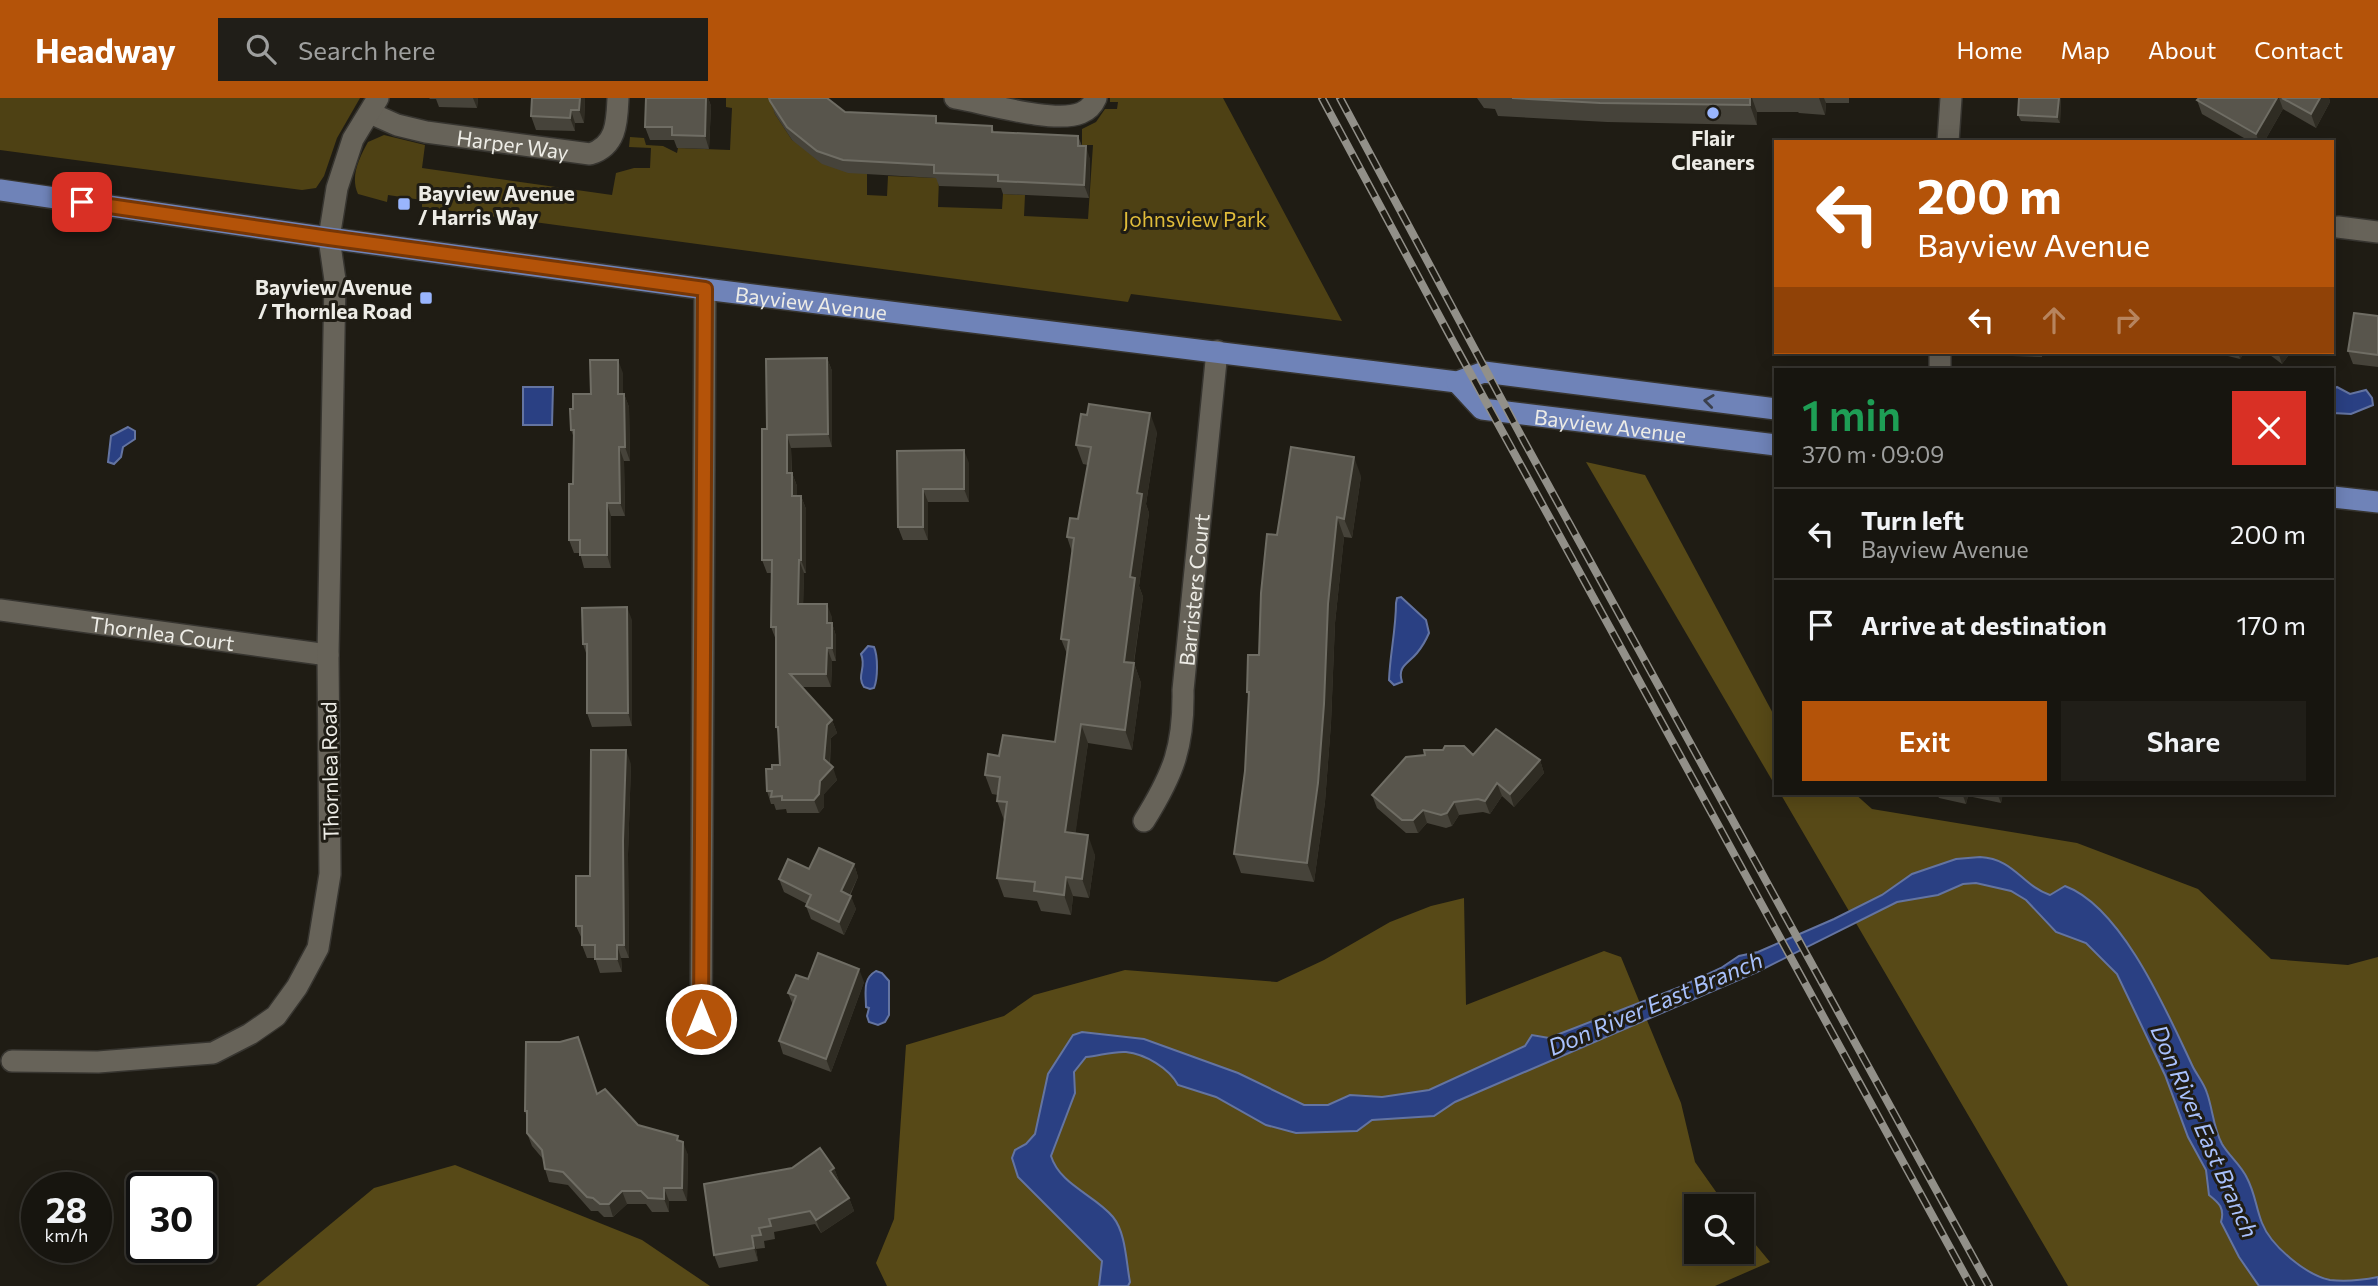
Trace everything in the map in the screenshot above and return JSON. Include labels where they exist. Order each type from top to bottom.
[{"type":"main road","name":"Bayview Avenue","points":[[0,190],[705,289],[1457,382],[1484,372],[1774,409]]},
{"type":"main road","name":"Bayview Avenue","points":[[1457,382],[1482,409],[1774,445]]},
{"type":"main road","points":[[2334,497],[2378,502]]},
{"type":"street","name":"Harper Way","points":[[374,105],[397,125],[417,130],[583,154],[597,152],[611,139],[617,121],[618,98]]},
{"type":"street","points":[[955,98],[1022,114],[1069,116],[1087,110],[1096,98]]},
{"type":"street","points":[[1948,140],[1951,98]]},
{"type":"street","name":"Thornlea Road","points":[[12,1061],[98,1062],[213,1053],[250,1034],[276,1016],[297,987],[318,948],[330,874],[328,655],[335,289],[329,238],[335,197],[345,161],[353,139],[374,105]]},
{"type":"street","points":[[2338,227],[2378,232]]},
{"type":"street","points":[[701,1019],[705,289]]},
{"type":"street","name":"Barristers Court","points":[[1144,821],[1160,796],[1174,765],[1184,725],[1183,690],[1217,351]]},
{"type":"street","name":"Thornlea Court","points":[[0,610],[328,655]]},
{"type":"green space","points":[[0,98],[360,98],[337,138],[324,176],[316,188],[302,190],[0,150]]},
{"type":"green space","name":"Johnsview Park","points":[[726,98],[771,98],[775,114],[792,140],[867,174],[867,195],[887,196],[888,176],[939,178],[938,207],[1002,209],[1003,194],[1025,195],[1024,216],[1088,219],[1093,145],[1082,145],[1082,129],[1096,122],[1105,109],[1117,109],[1118,102],[1110,102],[1110,98],[1223,98],[1342,321],[1131,294],[1128,302],[422,207],[422,200],[388,195],[387,202],[358,194],[356,188],[357,168],[368,142],[384,135],[425,145],[422,168],[612,195],[616,173],[634,168],[650,168],[651,148],[629,147],[630,137],[644,138],[646,145],[663,146],[677,153],[678,148],[730,150],[732,108],[726,107]]},
{"type":"shaded area","points":[[1586,462],[1645,475],[1774,715],[1774,784]]},
{"type":"shaded area","points":[[1781,795],[1856,795],[1872,809],[2077,843],[2198,889],[2271,959],[2348,965],[2378,957],[2378,1286],[2068,1286]]},
{"type":"shaded area","points":[[1464,898],[1466,1005],[1604,951],[1621,957],[1681,1103],[1695,1162],[1718,1194],[1684,1194],[1684,1264],[1754,1264],[1754,1243],[1770,1262],[1715,1286],[887,1286],[876,1263],[894,1219],[906,1045],[1004,1016],[1034,995],[1125,970],[1277,982],[1324,960],[1390,922],[1431,906]]},
{"type":"shaded area","points":[[455,1165],[642,1240],[710,1286],[256,1286],[374,1188]]},
{"type":"water","points":[[523,387],[553,387],[552,425],[523,425]]},
{"type":"water","points":[[2337,387],[2350,394],[2366,390],[2373,405],[2351,414],[2334,413],[2334,388]]},
{"type":"water","points":[[128,427],[135,431],[135,439],[123,447],[121,457],[114,464],[108,462],[111,436]]},
{"type":"water","points":[[1401,597],[1426,620],[1429,633],[1419,651],[1402,669],[1402,682],[1394,685],[1389,680],[1396,603],[1397,598]]},
{"type":"water","points":[[868,646],[874,647],[877,661],[874,688],[870,689],[864,687],[861,679],[861,654]]},
{"type":"water","name":"Don River East Branch","points":[[1980,857],[2002,862],[2040,891],[2050,895],[2065,886],[2086,898],[2105,915],[2141,964],[2170,1018],[2206,1089],[2222,1144],[2247,1178],[2262,1223],[2273,1241],[2300,1266],[2321,1277],[2342,1281],[2378,1277],[2378,1286],[2259,1286],[2239,1257],[2221,1222],[2222,1209],[2209,1195],[2206,1170],[2188,1137],[2165,1075],[2117,974],[2086,943],[2056,932],[2026,900],[2011,891],[1976,883],[1963,884],[1938,895],[1897,902],[1757,972],[1455,1102],[1434,1116],[1372,1120],[1357,1131],[1296,1133],[1266,1125],[1216,1097],[1178,1085],[1156,1063],[1133,1053],[1086,1057],[1074,1072],[1075,1093],[1051,1156],[1062,1175],[1113,1217],[1121,1231],[1125,1248],[1130,1282],[1128,1286],[1099,1286],[1102,1261],[1018,1177],[1012,1158],[1015,1150],[1026,1144],[1035,1134],[1048,1074],[1073,1035],[1082,1032],[1144,1039],[1238,1073],[1304,1105],[1328,1105],[1350,1095],[1382,1097],[1429,1090],[1525,1046],[1532,1035],[1549,1038],[1680,987],[1721,968],[1739,956],[1758,952],[1834,919],[1882,895],[1912,874],[1956,859]]},
{"type":"water","points":[[876,971],[889,981],[889,1015],[885,1022],[878,1025],[869,1022],[869,1008],[866,1007],[867,982]]},
{"type":"building","points":[[532,98],[580,98],[579,110],[571,110],[570,118],[531,116]]},
{"type":"building","points":[[646,98],[706,98],[705,136],[672,135],[672,127],[645,127]]},
{"type":"building","points":[[769,98],[827,98],[845,112],[936,116],[936,123],[992,126],[992,132],[1078,136],[1078,146],[1086,146],[1084,185],[998,181],[998,175],[934,173],[934,165],[843,160],[817,151],[787,127]]},
{"type":"building","points":[[1512,98],[1750,98],[1750,105],[1600,103]]},
{"type":"building","points":[[2019,98],[2059,98],[2057,117],[2018,115]]},
{"type":"building","points":[[2277,98],[2256,134],[2197,100]]},
{"type":"building","points":[[2282,98],[2320,98],[2311,114]]},
{"type":"building","points":[[2354,313],[2378,316],[2378,355],[2348,351]]},
{"type":"building","points":[[827,358],[828,434],[787,435],[787,473],[792,473],[792,496],[801,496],[798,604],[827,604],[827,623],[832,623],[832,648],[827,648],[826,674],[790,674],[832,720],[827,725],[824,759],[833,767],[820,781],[819,794],[814,800],[782,800],[782,796],[771,797],[772,791],[767,791],[766,769],[772,769],[772,765],[780,765],[776,727],[776,627],[771,627],[772,560],[762,560],[762,429],[767,429],[766,359]]},
{"type":"building","points":[[590,360],[618,360],[618,394],[624,394],[625,447],[619,447],[620,503],[607,503],[607,555],[580,555],[580,540],[569,540],[569,484],[573,484],[574,430],[571,430],[570,409],[573,409],[573,394],[591,394]]},
{"type":"building","points":[[1089,404],[1150,413],[1137,493],[1142,494],[1130,577],[1135,578],[1124,662],[1134,663],[1125,730],[1081,724],[1065,832],[1088,835],[1082,879],[1066,877],[1064,895],[1034,891],[1035,882],[997,878],[1007,802],[997,801],[1000,777],[985,775],[988,754],[999,756],[1003,735],[1055,742],[1069,640],[1061,639],[1074,538],[1067,537],[1070,518],[1078,519],[1091,447],[1076,445],[1081,414],[1087,415]]},
{"type":"building","points":[[1291,447],[1354,457],[1344,519],[1337,517],[1328,604],[1318,783],[1307,863],[1234,854],[1245,771],[1248,655],[1259,655],[1267,534],[1277,535]]},
{"type":"building","points":[[964,450],[964,489],[923,489],[923,527],[898,527],[897,451]]},
{"type":"building","points":[[627,607],[628,713],[587,713],[587,644],[583,644],[582,608]]},
{"type":"building","points":[[1496,729],[1540,760],[1510,794],[1497,783],[1485,801],[1478,799],[1454,802],[1447,813],[1441,815],[1423,810],[1413,820],[1402,820],[1372,795],[1406,757],[1425,755],[1424,750],[1443,750],[1445,746],[1464,746],[1473,755]]},
{"type":"building","points":[[591,750],[626,750],[624,945],[617,945],[617,959],[595,959],[595,945],[582,945],[582,926],[576,926],[576,876],[590,876]]},
{"type":"building","points":[[819,848],[854,864],[841,891],[851,896],[839,922],[806,906],[811,895],[779,879],[788,859],[809,869]]},
{"type":"building","points":[[818,953],[859,969],[826,1059],[779,1041],[796,996],[788,993],[796,975],[808,979]]},
{"type":"building","points":[[578,1037],[597,1094],[605,1089],[638,1125],[678,1136],[677,1140],[683,1142],[682,1188],[664,1188],[664,1199],[648,1198],[641,1191],[622,1191],[609,1204],[600,1204],[587,1197],[563,1172],[545,1169],[542,1150],[527,1133],[526,1042],[560,1042]]},
{"type":"building","points":[[820,1148],[834,1168],[830,1171],[849,1198],[816,1220],[810,1211],[769,1219],[771,1226],[759,1228],[761,1235],[752,1236],[754,1248],[714,1255],[704,1184],[792,1168]]},
{"type":"railway","points":[[1322,98],[1971,1286]]},
{"type":"railway","points":[[1340,98],[1525,443],[1989,1286]]},
{"type":"place","name":"Flair Cleaners","points":[[1713,113]]},
{"type":"place","name":"Bayview Avenue / Harris Way","points":[[404,204]]},
{"type":"place","name":"Bayview Avenue / Thornlea Road","points":[[426,298]]},
{"type":"route","points":[[82,202],[705,289],[701,1019]]}]
